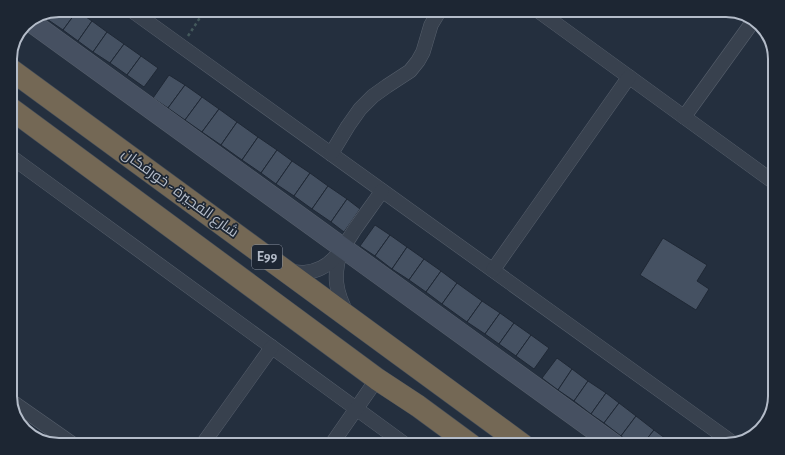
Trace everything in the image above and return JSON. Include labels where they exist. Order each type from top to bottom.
[{"type":"highway","name":"شارع الفجيرة - خورفكان","points":[[17,74],[513,438]]},
{"type":"highway","name":"E99","points":[[17,113],[377,379],[418,406],[461,438]]},
{"type":"highway","points":[[418,406],[433,410],[475,438]]},
{"type":"highway","points":[[487,438],[492,434],[494,429],[493,423]]},
{"type":"street","points":[[141,17],[726,438]]},
{"type":"street","points":[[331,154],[348,126],[373,96],[410,71],[418,61],[423,52],[431,25],[436,17]]},
{"type":"street","points":[[547,17],[768,178]]},
{"type":"street","points":[[35,25],[605,438]]},
{"type":"street","points":[[684,117],[750,25]]},
{"type":"street","points":[[493,270],[629,77]]},
{"type":"street","points":[[17,161],[396,438]]},
{"type":"street","points":[[280,266],[293,272],[307,272],[321,268],[332,260],[382,191]]},
{"type":"street","points":[[342,248],[337,262],[336,277],[342,305],[349,317]]},
{"type":"street","points":[[207,438],[272,347]]},
{"type":"street","points":[[336,438],[377,379]]},
{"type":"street","points":[[18,406],[64,438]]},
{"type":"path","points":[[181,46],[201,17]]},
{"type":"building","points":[[73,17],[63,30],[47,19]]},
{"type":"building","points":[[73,17],[86,17],[92,21],[78,41],[63,30]]},
{"type":"building","points":[[92,21],[107,32],[93,52],[78,41]]},
{"type":"building","points":[[107,32],[124,44],[110,63],[93,52]]},
{"type":"building","points":[[124,44],[141,56],[127,75],[110,63]]},
{"type":"building","points":[[141,56],[158,68],[144,87],[127,75]]},
{"type":"building","points":[[169,75],[185,85],[168,108],[153,98]]},
{"type":"building","points":[[185,85],[202,97],[185,120],[168,108]]},
{"type":"building","points":[[202,97],[219,109],[202,132],[185,120]]},
{"type":"building","points":[[219,109],[237,122],[221,145],[202,132]]},
{"type":"building","points":[[237,122],[258,137],[242,160],[221,145]]},
{"type":"building","points":[[258,137],[277,150],[261,173],[242,160]]},
{"type":"building","points":[[277,150],[292,161],[276,184],[261,173]]},
{"type":"building","points":[[292,161],[310,173],[294,196],[276,184]]},
{"type":"building","points":[[310,173],[328,186],[312,209],[294,196]]},
{"type":"building","points":[[328,186],[347,199],[331,222],[312,209]]},
{"type":"building","points":[[347,199],[360,209],[344,232],[331,222]]},
{"type":"building","points":[[375,225],[390,235],[375,256],[360,246]]},
{"type":"building","points":[[390,235],[407,247],[392,269],[375,256]]},
{"type":"building","points":[[663,238],[707,265],[697,281],[709,289],[696,310],[640,275]]},
{"type":"building","points":[[407,247],[424,259],[409,280],[392,269]]},
{"type":"building","points":[[424,259],[441,271],[426,292],[409,280]]},
{"type":"building","points":[[441,271],[457,283],[442,304],[426,292]]},
{"type":"building","points":[[457,283],[482,301],[467,322],[442,304]]},
{"type":"building","points":[[482,301],[500,313],[485,334],[467,322]]},
{"type":"building","points":[[500,313],[514,323],[499,344],[485,334]]},
{"type":"building","points":[[514,323],[531,335],[516,356],[499,344]]},
{"type":"building","points":[[531,335],[549,348],[534,369],[516,356]]},
{"type":"building","points":[[557,358],[572,369],[558,390],[542,378]]},
{"type":"building","points":[[572,369],[588,381],[574,401],[558,390]]},
{"type":"building","points":[[588,381],[606,393],[591,414],[574,401]]},
{"type":"building","points":[[606,393],[619,403],[604,423],[591,414]]},
{"type":"building","points":[[619,403],[636,416],[621,436],[604,423]]},
{"type":"building","points":[[636,416],[654,430],[648,438],[624,438],[621,436]]},
{"type":"building","points":[[654,430],[665,438],[648,438]]}]
